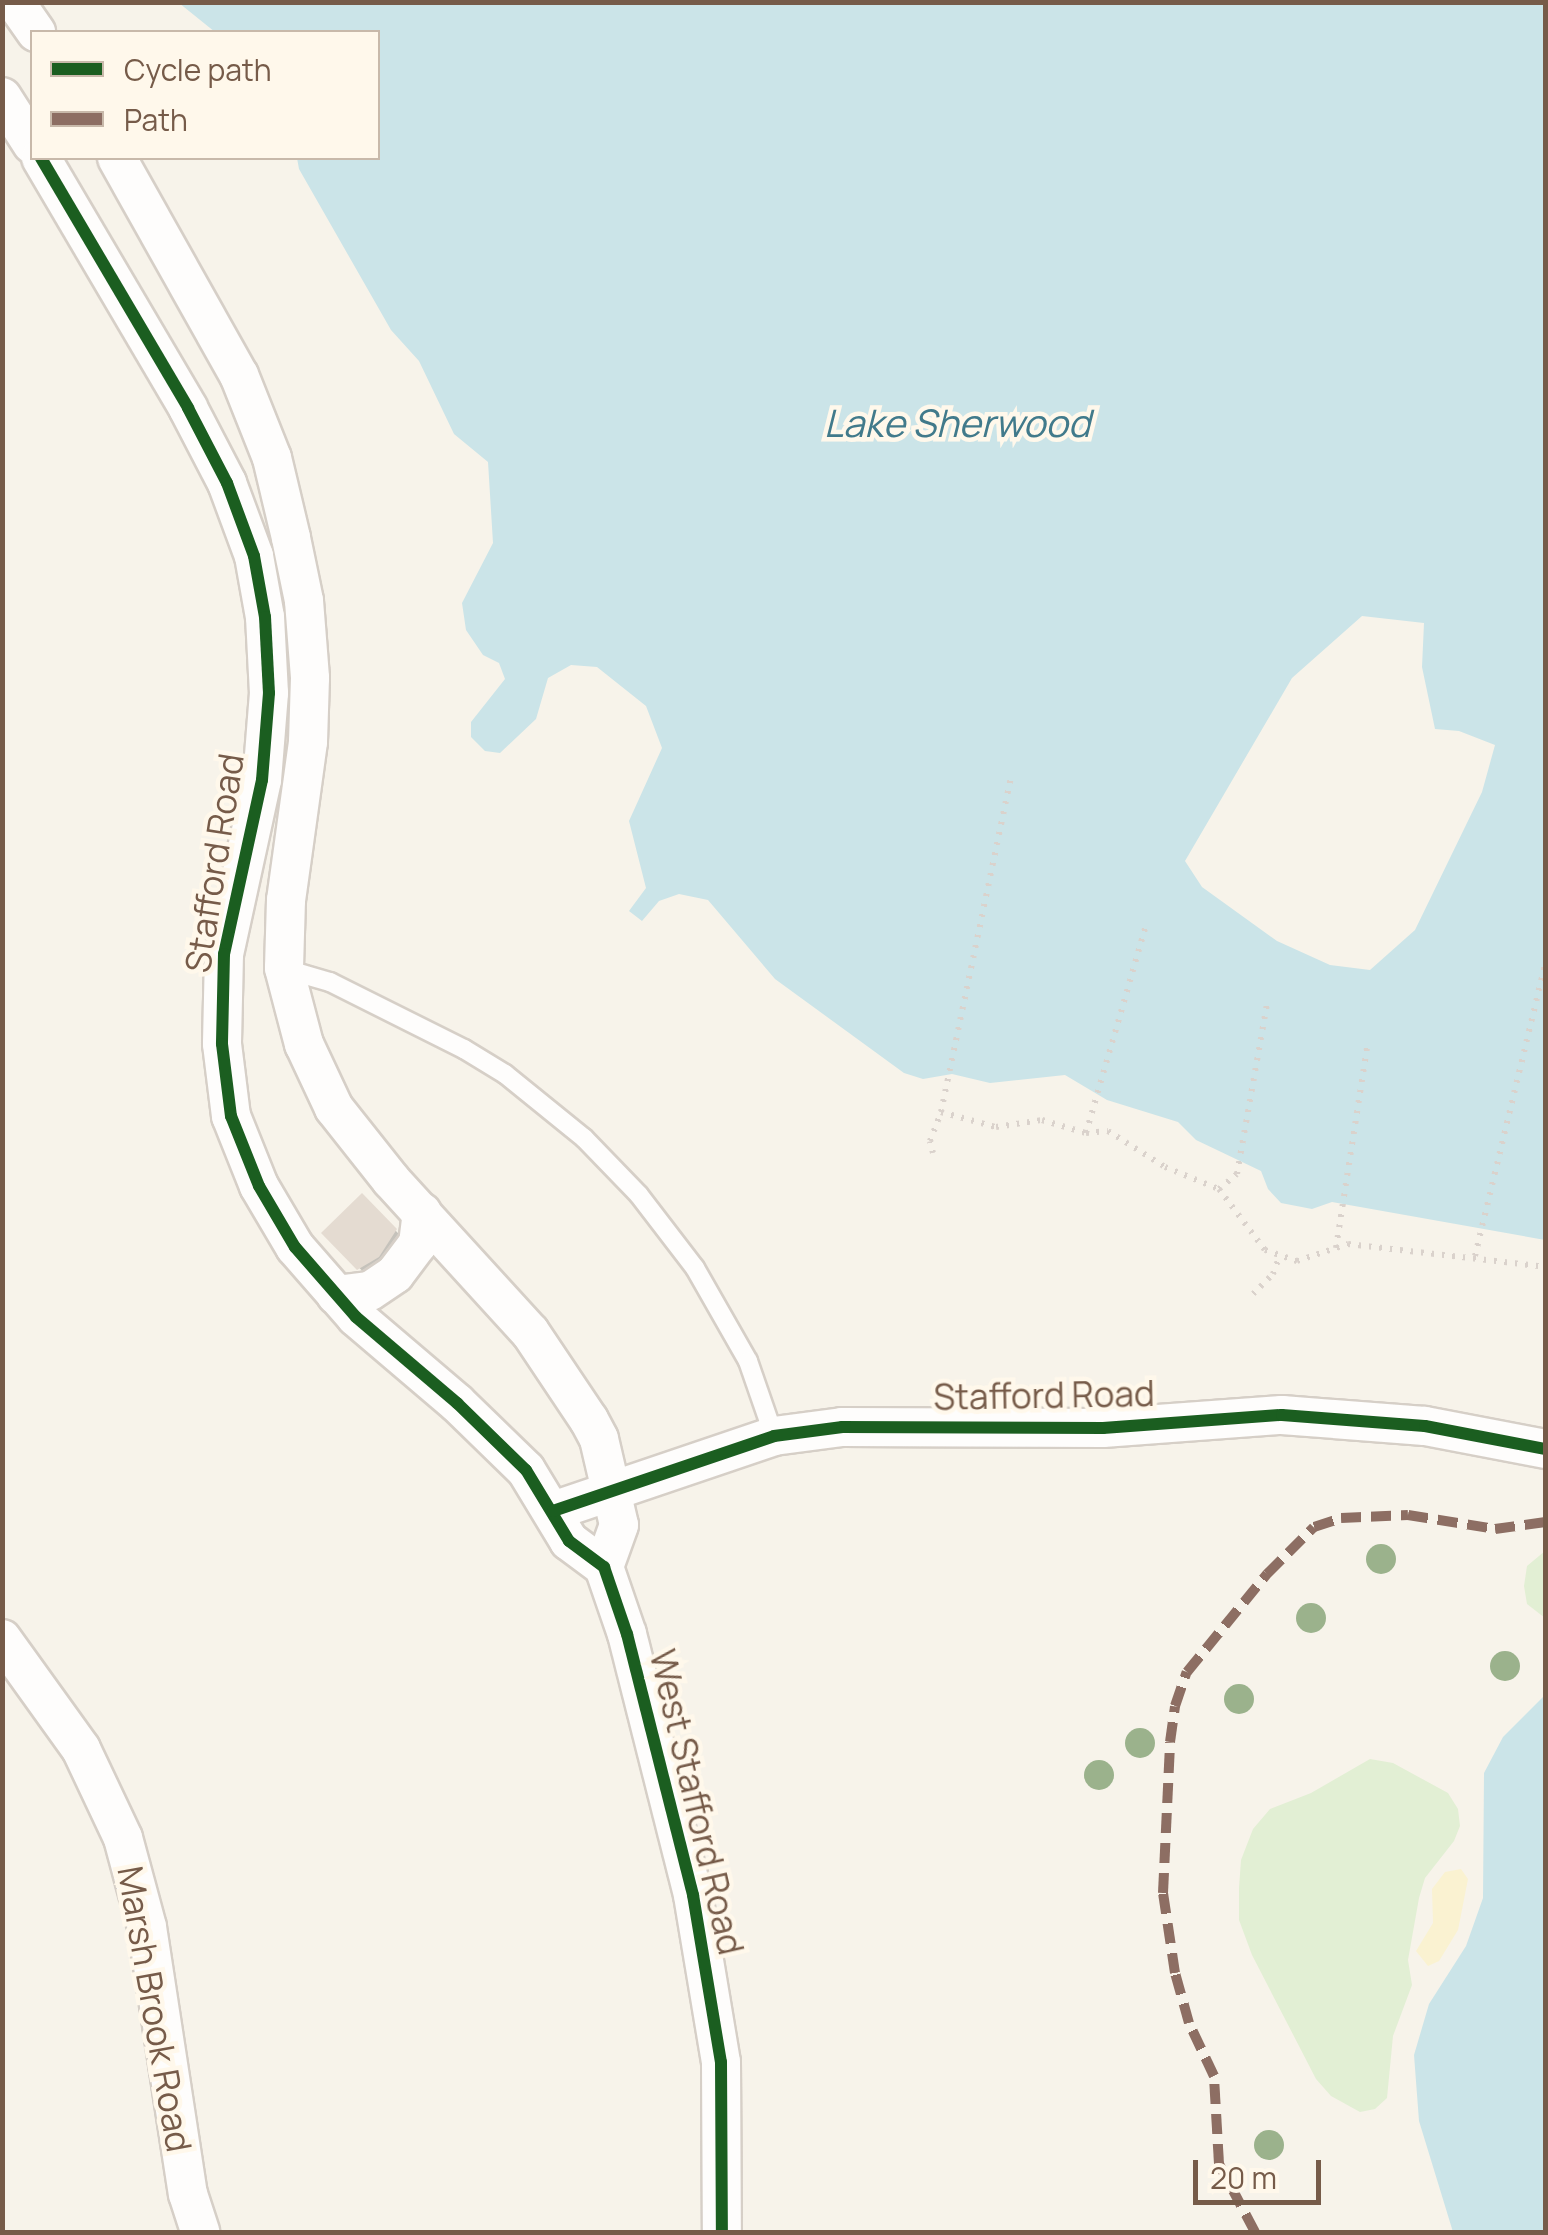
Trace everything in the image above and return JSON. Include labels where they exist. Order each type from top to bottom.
[{"type":"street","points":[[15,2],[35,30]]},
{"type":"street","points":[[2,97],[30,141]]},
{"type":"street","name":"Stafford Road","points":[[42,160],[188,408],[227,482],[254,556],[265,618],[269,693],[262,780],[224,954],[222,1044],[231,1116],[259,1186],[295,1247],[336,1295],[526,1470],[569,1541],[604,1567]]},
{"type":"street","points":[[117,160],[239,375],[272,458],[292,538],[304,600],[310,678],[308,742],[286,900],[284,968],[304,1044],[334,1108],[530,1332],[570,1387],[599,1440],[619,1525],[604,1567]]},
{"type":"street","points":[[336,1295],[370,1291],[395,1274],[418,1244],[422,1212]]},
{"type":"street","name":"Stafford Road","points":[[554,1511],[774,1436],[842,1427],[1104,1428],[1282,1414],[1425,1426],[1546,1450]]},
{"type":"street","name":"West Stafford Road","points":[[604,1567],[626,1634],[694,1895],[721,2062],[722,2232]]},
{"type":"street","name":"Marsh Brook Road","points":[[2,1639],[81,1748],[122,1838],[147,1927],[188,2194],[200,2232]]},
{"type":"lane","points":[[284,968],[330,982],[464,1049],[505,1074],[584,1138],[640,1195],[694,1268],[748,1360],[774,1436]]},
{"type":"path","points":[[932,1152],[930,1141],[941,1112],[1011,778]]},
{"type":"path","points":[[1086,1133],[1147,922]]},
{"type":"path","points":[[1474,1256],[1546,961]]},
{"type":"path","points":[[1219,1189],[1236,1174],[1267,1004]]},
{"type":"path","points":[[1336,1248],[1368,1042]]},
{"type":"path","points":[[941,1112],[996,1127],[1042,1120],[1086,1133],[1108,1132],[1165,1167],[1219,1189],[1265,1250],[1298,1261],[1348,1244],[1546,1267]]},
{"type":"path","points":[[1254,1294],[1273,1274],[1280,1255]]},
{"type":"green space","points":[[1546,1551],[1545,1618],[1527,1604],[1524,1586],[1527,1566]]},
{"type":"green space","points":[[1370,1759],[1393,1763],[1448,1793],[1458,1809],[1460,1826],[1454,1841],[1425,1878],[1419,1898],[1408,1960],[1412,1985],[1393,2036],[1387,2098],[1375,2109],[1360,2112],[1331,2096],[1316,2079],[1252,1955],[1239,1920],[1239,1888],[1241,1860],[1253,1829],[1270,1809],[1311,1793]]},
{"type":"sand","points":[[1461,1869],[1468,1879],[1458,1930],[1439,1961],[1428,1966],[1416,1951],[1433,1923],[1432,1889],[1445,1872]]},
{"type":"water","name":"Lake Sherwood","points":[[179,3],[1545,3],[1545,1240],[1332,1202],[1312,1209],[1281,1203],[1268,1189],[1261,1171],[1196,1140],[1178,1122],[1107,1100],[1065,1075],[990,1083],[952,1074],[923,1079],[904,1073],[775,979],[708,900],[679,894],[659,901],[642,921],[629,911],[646,888],[629,821],[662,748],[646,706],[597,667],[571,665],[548,678],[536,719],[500,753],[485,751],[471,737],[471,722],[505,679],[499,663],[483,655],[466,630],[462,603],[493,543],[488,462],[454,434],[419,361],[391,330],[297,160],[380,160],[380,30],[213,30]],"holes":[[[1362,616],[1424,623],[1422,667],[1435,729],[1459,731],[1495,745],[1482,792],[1415,930],[1370,970],[1330,965],[1277,941],[1202,887],[1185,861],[1292,678]]]},
{"type":"water","points":[[1545,1695],[1545,2232],[1453,2232],[1419,2121],[1414,2055],[1429,2004],[1466,1946],[1483,1898],[1484,1773],[1503,1737]]},
{"type":"building","points":[[362,1193],[397,1229],[379,1257],[357,1270],[321,1233]]},
{"type":"marked path","points":[[1255,2232],[1219,2164],[1214,2076],[1189,2023],[1175,1973],[1163,1893],[1170,1742],[1175,1706],[1187,1672],[1267,1574],[1314,1527],[1341,1518],[1408,1515],[1495,1529],[1546,1522]]},
{"type":"cycle path","points":[[42,160],[188,408],[227,483],[254,556],[265,617],[269,693],[262,780],[224,954],[222,1044],[231,1116],[259,1186],[295,1247],[356,1317],[457,1403],[526,1470],[569,1541],[604,1567],[627,1634],[693,1895],[721,2062],[722,2232]]},
{"type":"cycle path","points":[[553,1511],[774,1436],[842,1427],[1103,1428],[1282,1415],[1425,1426],[1546,1449]]}]
